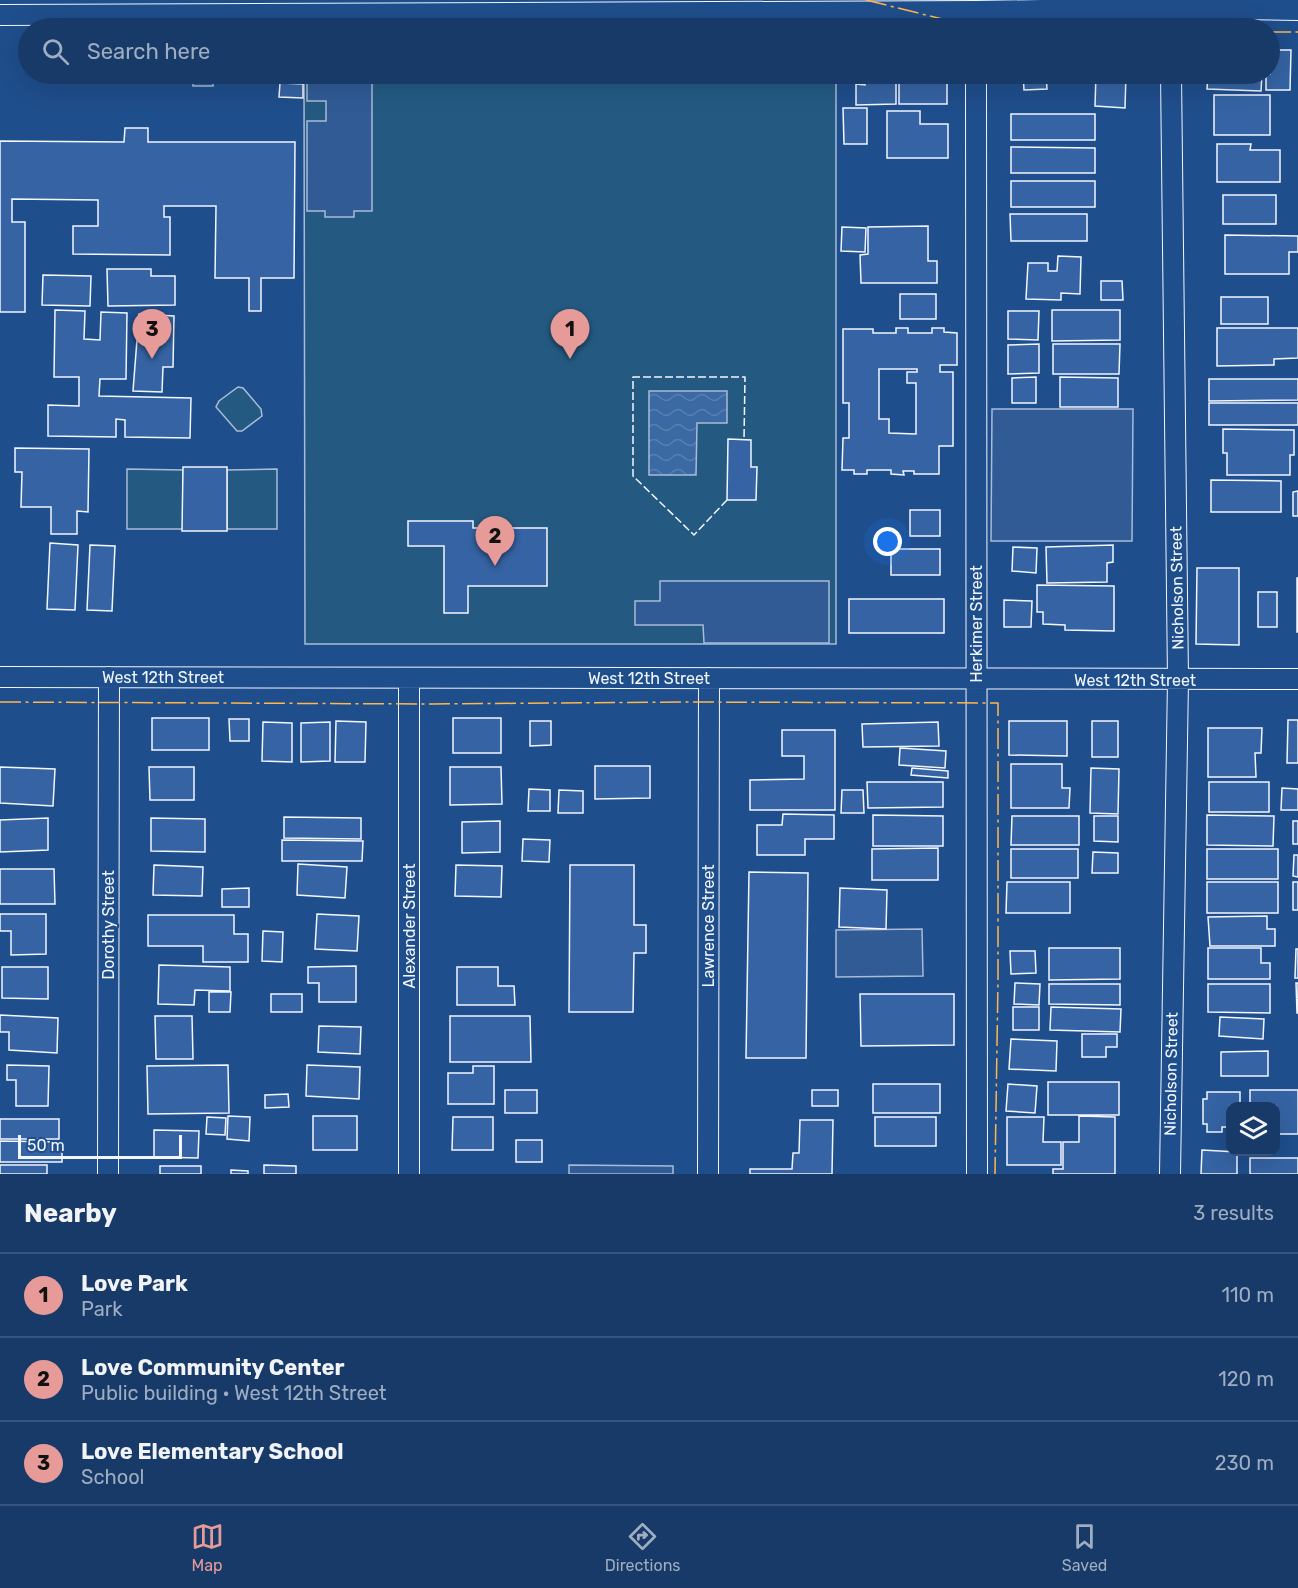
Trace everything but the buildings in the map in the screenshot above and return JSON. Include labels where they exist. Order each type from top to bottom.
[{"type":"street","points":[[0,15],[57,7],[818,6],[976,13],[1171,4],[1298,10]]},
{"type":"street","name":"Herkimer Street","points":[[976,84],[977,1174]]},
{"type":"street","name":"Nicholson Street","points":[[1170,1174],[1178,680],[1171,84]]},
{"type":"street","name":"West 12th Street","points":[[0,677],[1298,679]]},
{"type":"street","name":"Dorothy Street","points":[[108,1174],[109,677]]},
{"type":"street","name":"Alexander Street","points":[[409,678],[409,1174]]},
{"type":"street","name":"Lawrence Street","points":[[708,1174],[709,678]]},
{"type":"shaded area","points":[[193,84],[213,84],[213,86],[193,86]]},
{"type":"shaded area","points":[[304,84],[836,84],[836,644],[305,644]]},
{"type":"shaded area","points":[[307,84],[372,84],[372,211],[354,211],[354,217],[325,217],[325,211],[307,211],[307,121],[326,121],[326,101],[307,101]]},
{"type":"shaded area","points":[[238,387],[243,388],[261,409],[262,416],[242,431],[237,431],[216,407],[219,401]]},
{"type":"shaded area","points":[[992,409],[1133,409],[1132,541],[991,541]]},
{"type":"shaded area","points":[[127,469],[183,470],[183,529],[127,529]]},
{"type":"shaded area","points":[[277,469],[277,529],[227,529],[227,470]]},
{"type":"shaded area","points":[[660,581],[829,581],[829,643],[704,643],[703,625],[635,625],[635,601],[660,601]]},
{"type":"shaded area","points":[[922,929],[923,976],[836,977],[836,930]]},
{"type":"shaded area","points":[[569,1165],[673,1166],[673,1174],[569,1174]]},
{"type":"water","points":[[649,391],[727,391],[727,423],[697,423],[696,475],[649,475]]},
{"type":"fence","points":[[727,500],[694,535],[633,476],[633,377],[745,377],[744,440]]},
{"type":"power","points":[[866,0],[938,18]]},
{"type":"power","points":[[1280,32],[1298,32]]},
{"type":"power","points":[[0,702],[998,703],[995,1174]]},
{"type":"place","name":"Love Elementary School","points":[[152,359]]},
{"type":"place","name":"Love Park","points":[[570,359]]},
{"type":"place","name":"Love Community Center","points":[[495,566]]}]
